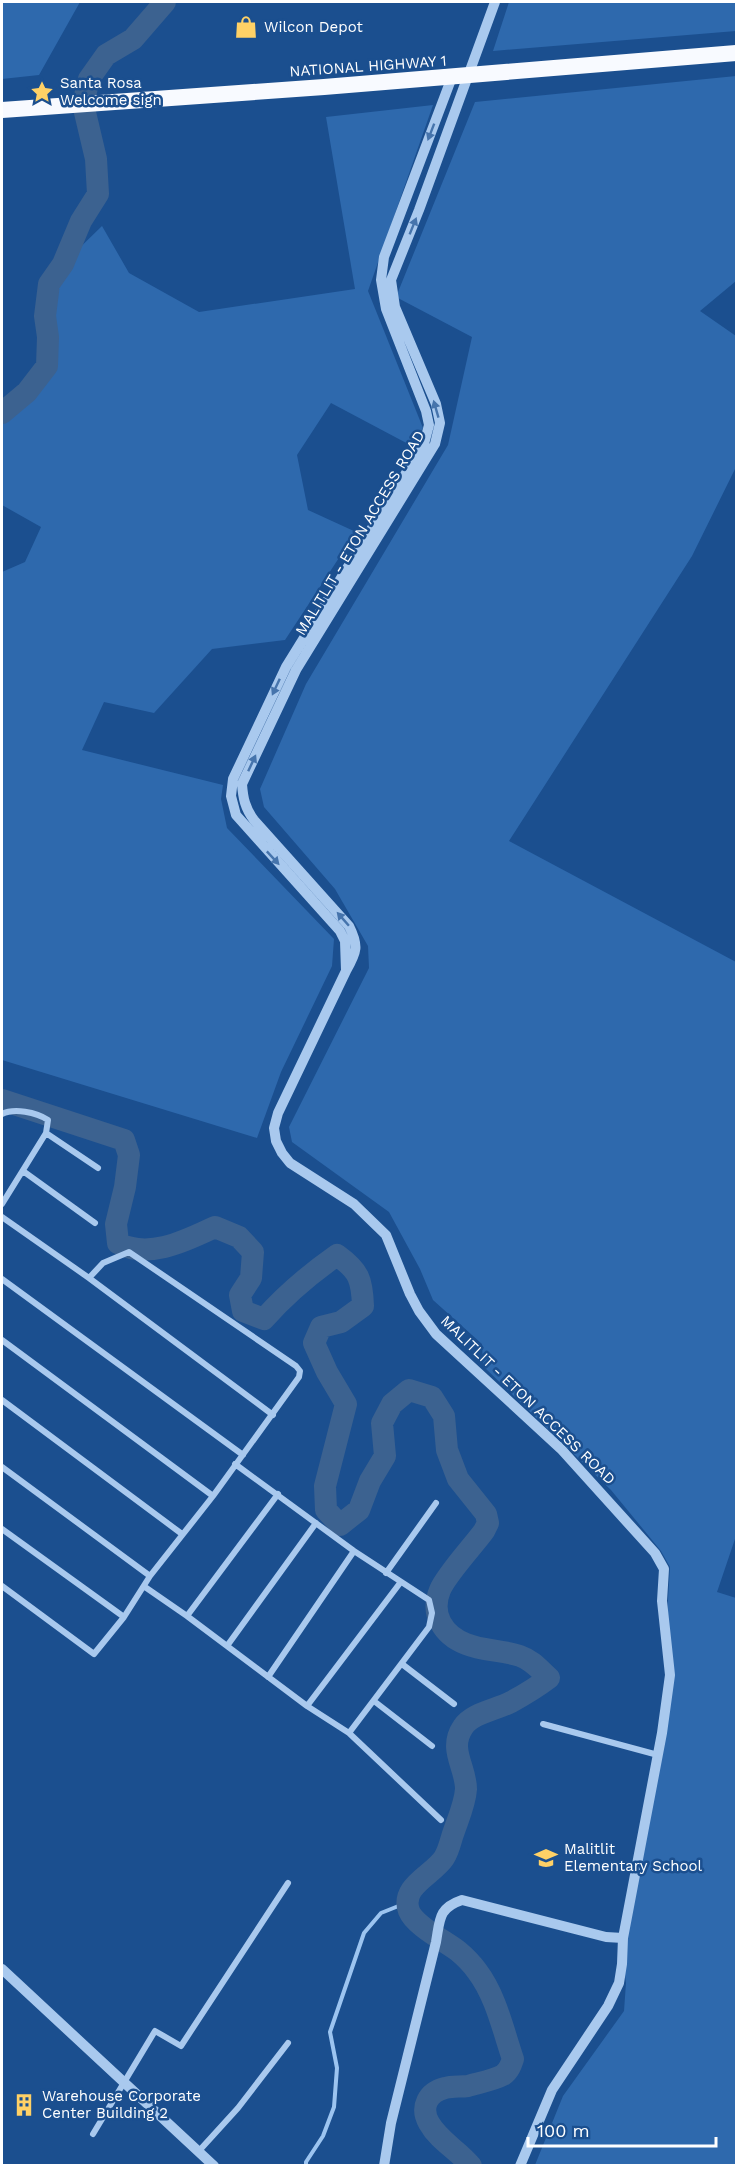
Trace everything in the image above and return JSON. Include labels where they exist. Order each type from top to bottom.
[{"type":"highway","name":"NATIONAL HIGHWAY 1","points":[[2,110],[461,77],[736,53]]},
{"type":"street","points":[[461,77],[495,2]]},
{"type":"street","name":"MALITLIT - ETON ACCESS ROAD","points":[[346,971],[345,941],[340,931],[244,827],[236,815],[231,796],[232,779],[286,667],[424,444],[429,425],[426,411],[386,309],[381,280],[384,257],[417,171],[461,77]]},
{"type":"street","name":"MALITLIT - ETON ACCESS ROAD","points":[[461,77],[433,172],[391,280],[395,307],[436,404],[440,423],[435,444],[296,670],[242,784],[245,804],[254,820],[349,926],[355,939],[356,954],[278,1113],[274,1128],[276,1141],[282,1153],[291,1163],[354,1204],[386,1235],[418,1311],[436,1334],[561,1449],[655,1553],[664,1569],[662,1601],[670,1675],[658,1755],[623,1938],[619,1983],[612,1998],[552,2090],[520,2166]]},
{"type":"street","points":[[417,171],[433,172]]},
{"type":"street","points":[[2,1114],[9,1110],[41,1115],[48,1120],[46,1133],[2,1204]]},
{"type":"street","points":[[46,1133],[98,1168]]},
{"type":"street","points":[[22,1171],[95,1224]]},
{"type":"street","points":[[2,1216],[273,1415]]},
{"type":"street","points":[[2,1586],[94,1654],[124,1617],[150,1576],[213,1496],[299,1377],[300,1371],[296,1366],[129,1252],[103,1263],[89,1278]]},
{"type":"street","points":[[2,1279],[243,1455]]},
{"type":"street","points":[[2,1340],[213,1496]]},
{"type":"street","points":[[2,1401],[182,1534]]},
{"type":"street","points":[[235,1464],[354,1551],[429,1600],[432,1613],[429,1627],[349,1733]]},
{"type":"street","points":[[2,1467],[150,1576]]},
{"type":"street","points":[[187,1616],[278,1494]]},
{"type":"street","points":[[386,1573],[436,1503]]},
{"type":"street","points":[[227,1646],[316,1523]]},
{"type":"street","points":[[2,1529],[124,1617]]},
{"type":"street","points":[[268,1677],[354,1551]]},
{"type":"street","points":[[307,1706],[400,1583]]},
{"type":"street","points":[[145,1587],[307,1706],[349,1733],[441,1820]]},
{"type":"street","points":[[402,1664],[454,1704]]},
{"type":"street","points":[[374,1701],[432,1746]]},
{"type":"street","points":[[543,1724],[658,1755]]},
{"type":"street","points":[[93,2134],[155,2031],[181,2046],[288,1882]]},
{"type":"street","points":[[384,2166],[391,2123],[441,1914],[447,1908],[462,1900],[606,1937],[623,1938]]},
{"type":"street","points":[[2,1970],[214,2166]]},
{"type":"street","points":[[198,2152],[238,2108],[288,2043]]},
{"type":"shaded area","points":[[2,2],[80,2],[39,75],[2,79]]},
{"type":"shaded area","points":[[509,2],[736,2],[736,31],[493,51]]},
{"type":"shaded area","points":[[736,76],[736,281],[700,311],[736,336],[736,467],[692,556],[509,841],[736,962],[736,1536],[717,1592],[736,1598],[736,2165],[535,2165],[563,2096],[624,2011],[626,1983],[622,1949],[665,1734],[666,1632],[670,1567],[661,1551],[611,1490],[483,1366],[482,1344],[433,1300],[420,1269],[389,1212],[292,1142],[289,1127],[369,968],[368,946],[335,889],[264,807],[260,789],[306,684],[448,445],[472,337],[396,297],[475,102]]},
{"type":"shaded area","points":[[433,105],[368,291],[423,428],[412,446],[331,403],[297,455],[308,510],[356,532],[285,640],[212,649],[154,713],[104,702],[82,750],[223,785],[221,799],[227,828],[334,939],[332,966],[281,1072],[257,1138],[2,1060],[2,572],[25,562],[41,527],[2,505],[2,413],[27,392],[47,366],[48,337],[45,316],[49,284],[63,264],[102,226],[129,273],[199,312],[355,289],[326,117]]},
{"type":"waterway","points":[[2,413],[27,392],[47,366],[48,337],[45,316],[49,284],[63,264],[81,221],[98,194],[96,159],[83,104],[89,79],[106,55],[133,39],[165,2]]},
{"type":"waterway","points":[[2,1100],[124,1140],[129,1155],[125,1187],[116,1224],[118,1243],[142,1250],[155,1249],[180,1242],[215,1227],[239,1237],[253,1252],[251,1278],[240,1295],[243,1311],[264,1319],[299,1285],[337,1255],[355,1271],[362,1289],[363,1306],[341,1322],[321,1327],[314,1343],[327,1372],[346,1404],[325,1486],[326,1510],[340,1525],[359,1510],[370,1481],[385,1456],[382,1423],[392,1404],[409,1390],[432,1397],[444,1416],[447,1450],[458,1479],[486,1514],[488,1523],[440,1590],[437,1607],[441,1623],[458,1640],[473,1646],[524,1658],[549,1678],[511,1702],[472,1718],[463,1727],[459,1735],[457,1750],[466,1789],[449,1848],[439,1864],[413,1888],[407,1902],[412,1917],[460,1953],[484,1981],[513,2059],[503,2075],[468,2086],[439,2090],[427,2101],[426,2117],[433,2129],[471,2166]]},
{"type":"waterway","points":[[306,2166],[306,2162],[323,2136],[334,2107],[337,2068],[330,2032],[364,1933],[381,1913],[406,1903]]},
{"type":"place","name":"Wilcon Depot","points":[[246,27]]},
{"type":"place","name":"Santa Rosa Welcome sign","points":[[42,92]]},
{"type":"place","name":"Malitlit Elementary School","points":[[546,1858]]},
{"type":"place","name":"Warehouse Corporate Center Building 2","points":[[24,2105]]}]
